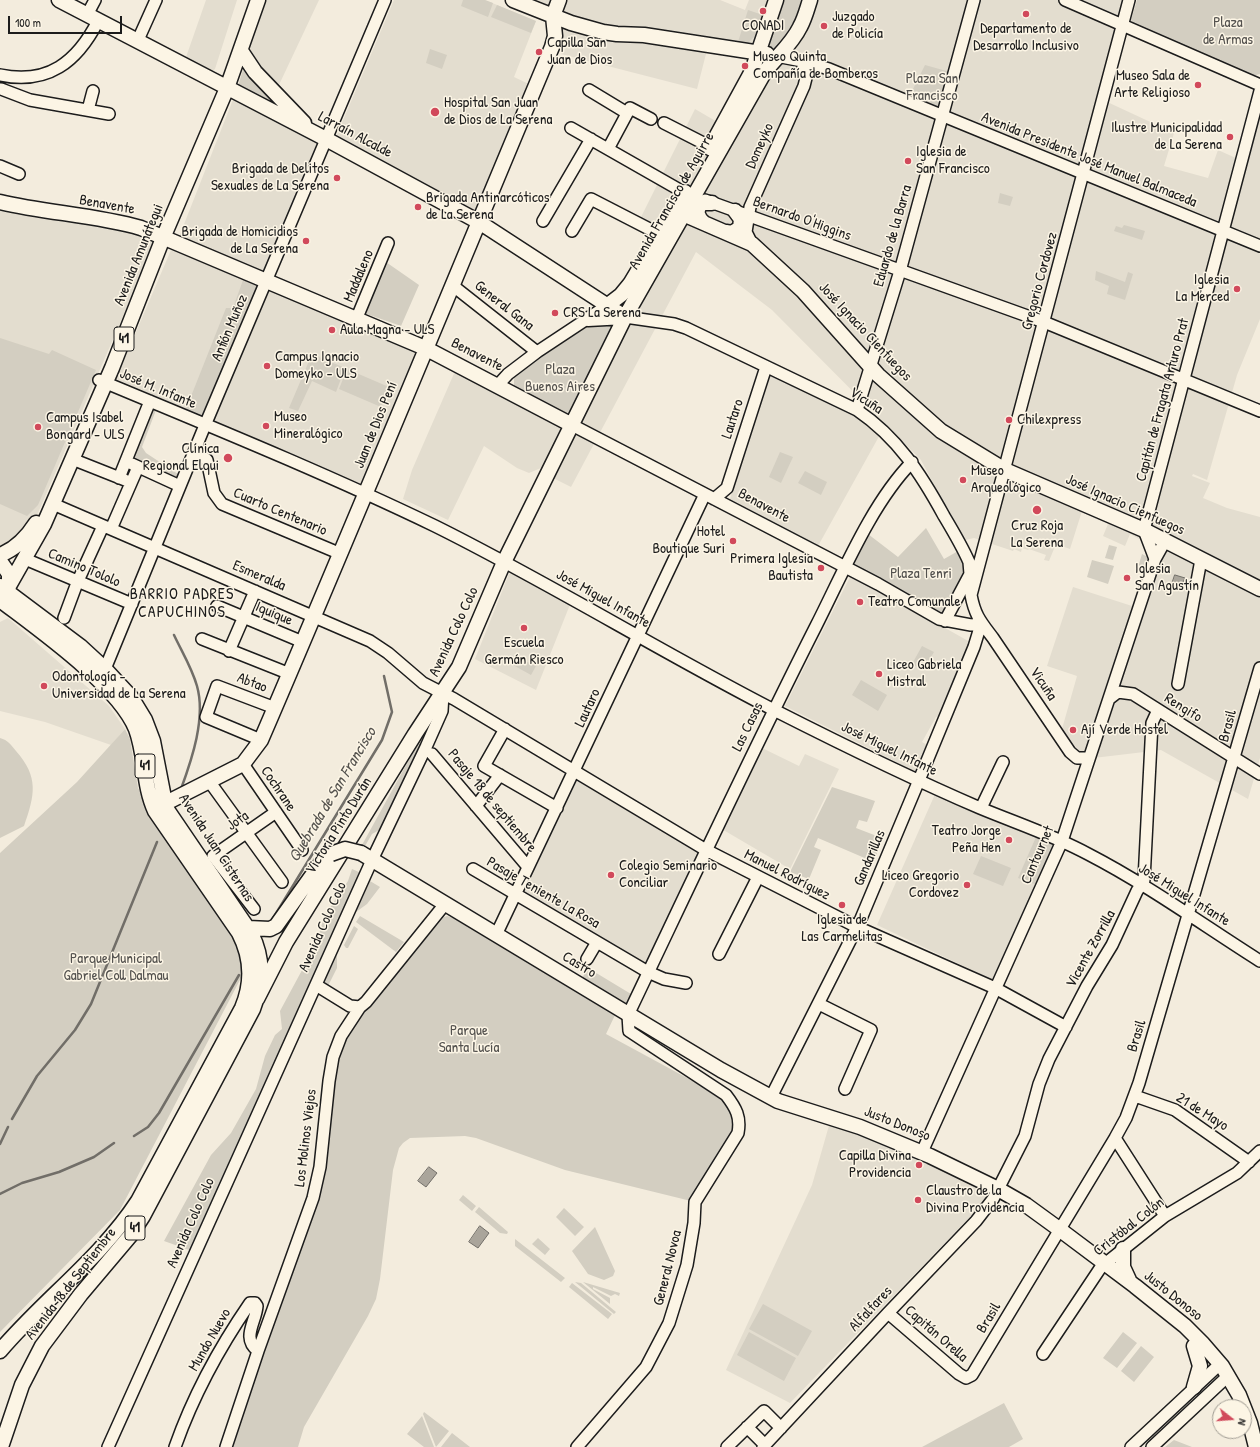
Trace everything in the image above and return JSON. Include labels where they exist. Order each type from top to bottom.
[{"type":"main road","name":"Larraín Alcalde","points":[[59,0],[313,132],[479,222],[625,317]]},
{"type":"main road","name":"Avenida Amunátegui","points":[[224,86],[249,0]]},
{"type":"main road","name":"Avenida Amunátegui","points":[[3,595],[25,559],[53,504],[160,237],[224,86],[241,51],[258,0]]},
{"type":"main road","points":[[513,0],[553,16],[603,32],[651,36],[776,56]]},
{"type":"main road","name":"Juan de Dios Pení","points":[[160,808],[243,764],[261,740],[341,554],[425,348],[554,41],[555,30],[553,16],[559,0]]},
{"type":"main road","name":"Avenida Francisco de Aguirre","points":[[686,196],[710,147],[752,71],[776,0]]},
{"type":"main road","name":"Avenida Francisco de Aguirre","points":[[608,305],[626,290],[659,234],[686,196],[764,73],[776,56],[793,39],[800,27],[810,0]]},
{"type":"main road","points":[[241,51],[255,72],[313,132]]},
{"type":"main road","points":[[683,214],[686,196]]},
{"type":"main road","name":"Benavente","points":[[0,202],[42,211],[124,224],[160,237],[425,348],[572,424]]},
{"type":"main road","points":[[704,223],[697,216],[699,206],[702,203],[712,203]]},
{"type":"main road","points":[[726,232],[732,232],[740,228],[741,213]]},
{"type":"main road","name":"Avenida Francisco de Aguirre","points":[[572,424],[625,317],[683,214]]},
{"type":"main road","name":"José Ignacio Cienfuegos","points":[[683,214],[752,244],[803,291],[870,367],[934,426],[1005,470],[1144,530],[1260,588]]},
{"type":"main road","points":[[588,319],[625,317]]},
{"type":"main road","name":"Avenida Amunátegui","points":[[0,555],[18,545],[26,538],[44,510],[102,381]]},
{"type":"main road","name":"Avenida Colo Colo","points":[[443,694],[460,667],[504,562],[572,424]]},
{"type":"main road","points":[[0,561],[7,570],[3,595]]},
{"type":"main road","name":"Avenida Juan Cisternas","points":[[3,595],[80,646],[105,669],[131,697],[150,731],[156,754],[160,808],[244,941],[250,962]]},
{"type":"main road","name":"Avenida Juan Cisternas","points":[[3,595],[103,684],[117,700],[135,727],[143,750],[148,792],[248,928],[256,944],[262,978],[257,999]]},
{"type":"main road","name":"Victoria Pinto Durán","points":[[257,999],[286,942],[415,734],[443,694]]},
{"type":"main road","points":[[248,928],[270,928],[276,926],[303,891],[321,863],[331,854],[345,849],[366,856]]},
{"type":"main road","name":"Castro","points":[[366,856],[628,1015],[771,1097]]},
{"type":"main road","points":[[286,942],[303,891]]},
{"type":"main road","name":"Avenida 18 de Septiembre","points":[[0,1351],[94,1257],[121,1226],[138,1201],[242,1008],[249,987],[250,962]]},
{"type":"main road","name":"Avenida 18 de Septiembre","points":[[1,1447],[22,1385],[42,1346],[81,1294],[130,1236],[150,1206],[257,999]]},
{"type":"main road","name":"Justo Donoso","points":[[771,1097],[794,1107],[860,1127],[922,1152],[998,1189],[1026,1206],[1058,1232],[1135,1286],[1194,1334],[1245,1409],[1256,1447]]},
{"type":"main road","points":[[1123,1249],[1123,1266],[1127,1276],[1135,1286]]},
{"type":"main road","name":"Justo Donoso","points":[[1103,1265],[1174,1326],[1216,1367]]},
{"type":"main road","points":[[1194,1346],[1200,1366],[1194,1387]]},
{"type":"main road","name":"Justo Donoso","points":[[1224,1379],[1231,1399]]},
{"type":"street","points":[[95,0],[89,39],[79,51],[61,66],[31,77],[21,78],[3,76],[0,90],[30,100],[109,114]]},
{"type":"street","points":[[138,40],[156,0]]},
{"type":"street","name":"Anfión Muñoz","points":[[105,669],[195,450],[385,0]]},
{"type":"street","name":"Eduardo de la Barra","points":[[857,410],[900,271],[974,0]]},
{"type":"street","points":[[1065,0],[1123,24],[1260,86]]},
{"type":"street","name":"Gregorio Cordovez","points":[[977,570],[1084,174],[1129,0]]},
{"type":"street","name":"Avenida Presidente José Manuel Balmaceda","points":[[776,56],[802,61],[829,69],[1260,246]]},
{"type":"street","name":"Domeyko","points":[[752,244],[746,232],[741,213],[766,168],[804,86],[806,78],[802,61]]},
{"type":"street","points":[[589,90],[627,113]]},
{"type":"street","name":"Capitán de Fragata Arturo Prat","points":[[1144,530],[1260,91]]},
{"type":"street","points":[[88,110],[93,92]]},
{"type":"street","points":[[608,149],[627,113],[632,108],[650,119]]},
{"type":"street","points":[[664,123],[710,147]]},
{"type":"street","name":"Bernardo O'Higgins","points":[[571,128],[686,196],[741,213],[1044,322],[1184,378]]},
{"type":"street","points":[[543,221],[591,139]]},
{"type":"street","points":[[0,166],[19,174]]},
{"type":"street","points":[[572,231],[591,199],[659,234]]},
{"type":"street","name":"Maddaleno","points":[[356,320],[388,243]]},
{"type":"street","name":"General Gana","points":[[452,285],[536,352]]},
{"type":"street","name":"Avenida Francisco de Aguirre","points":[[498,385],[508,374],[536,352],[608,305]]},
{"type":"street","name":"Vicuña","points":[[625,317],[679,325],[857,410],[875,423],[912,462],[923,477],[966,554],[971,568],[970,574],[945,621]]},
{"type":"street","name":"Lautaro","points":[[496,935],[575,771],[637,635],[710,496],[727,488],[766,367]]},
{"type":"street","points":[[1184,378],[1260,411]]},
{"type":"street","name":"José M. Infante","points":[[102,381],[206,425]]},
{"type":"street","points":[[119,478],[150,401]]},
{"type":"street","name":"Benavente","points":[[572,424],[945,621],[971,626],[981,624]]},
{"type":"street","name":"José Miguel Infante","points":[[206,425],[366,494],[504,562],[773,710],[981,808],[1062,840],[1100,860],[1141,885],[1260,961]]},
{"type":"street","name":"Cuarto Centenario","points":[[195,450],[207,460],[214,493],[222,504],[341,554]]},
{"type":"street","points":[[72,459],[131,483]]},
{"type":"street","points":[[125,462],[180,486]]},
{"type":"street","name":"Las Casas","points":[[628,1015],[773,710],[866,530],[895,481],[912,462]]},
{"type":"street","points":[[64,618],[77,583],[131,483],[138,467]]},
{"type":"street","name":"Esmeralda","points":[[53,504],[314,616],[376,645],[418,680],[443,694]]},
{"type":"street","points":[[1144,530],[1155,559]]},
{"type":"street","name":"Cantournet","points":[[922,1152],[1062,840],[1155,559],[1166,541]]},
{"type":"street","points":[[966,554],[972,558],[978,557],[982,554]]},
{"type":"street","name":"Camino Tololo","points":[[25,559],[77,583],[132,604]]},
{"type":"street","points":[[1178,684],[1200,565]]},
{"type":"street","name":"Vicuña","points":[[977,570],[971,595],[981,624],[993,638],[1070,752],[1077,758],[1089,758]]},
{"type":"street","points":[[229,651],[255,591]]},
{"type":"street","name":"Iquique","points":[[216,606],[298,640]]},
{"type":"street","name":"Gandarillas","points":[[771,1097],[857,927],[974,647],[981,624]]},
{"type":"street","points":[[202,639],[290,674]]},
{"type":"street","name":"Brasil","points":[[966,1378],[972,1375],[1115,1138],[1134,1096],[1235,758],[1260,668]]},
{"type":"street","name":"Abtao","points":[[261,740],[206,718],[217,686],[276,708]]},
{"type":"street","name":"Rengifo","points":[[1109,699],[1118,692],[1127,692],[1260,774]]},
{"type":"street","name":"Manuel Rodríguez","points":[[443,694],[505,729],[706,850],[857,927],[995,988],[1066,1027]]},
{"type":"street","name":"Avenida Colo Colo","points":[[108,1447],[316,985],[366,856],[442,711],[443,694]]},
{"type":"street","name":"Vicente Zorrilla","points":[[998,1189],[1025,1136],[1045,1070],[1066,1027],[1112,945],[1146,873],[1152,723],[1158,710]]},
{"type":"street","points":[[505,729],[484,766],[557,808]]},
{"type":"street","name":"Pasaje 18 de septiembre","points":[[432,754],[528,867]]},
{"type":"street","points":[[981,808],[1003,762]]},
{"type":"street","name":"Cochrane","points":[[243,764],[302,850]]},
{"type":"street","points":[[476,806],[500,775]]},
{"type":"street","points":[[209,781],[282,882]]},
{"type":"street","name":"Jota","points":[[254,910],[213,856],[276,812]]},
{"type":"street","name":"Pasaje Teniente La Rosa","points":[[473,870],[648,972],[664,979],[686,983]]},
{"type":"street","points":[[719,954],[758,876]]},
{"type":"street","name":"Los Molinos Viejos","points":[[226,1447],[258,1351],[313,1198],[320,1167],[333,1058],[341,1036],[360,1007],[366,1002],[445,904]]},
{"type":"street","name":"Pasaje Teniente La Rosa","points":[[587,959],[597,942]]},
{"type":"street","points":[[316,985],[350,1006],[360,1007]]},
{"type":"street","points":[[819,1004],[871,1030],[845,1090]]},
{"type":"street","name":"General Novoa","points":[[577,1447],[646,1367],[669,1323],[687,1265],[694,1223],[695,1202],[738,1133],[740,1121],[736,1108],[726,1095],[629,1031],[628,1015]]},
{"type":"street","name":"21 de Mayo","points":[[1134,1096],[1180,1113],[1249,1162]]},
{"type":"street","points":[[1115,1138],[1165,1216]]},
{"type":"street","name":"Cristóbal Colón","points":[[1043,1354],[1103,1265],[1165,1216],[1218,1186],[1249,1162],[1260,1151]]},
{"type":"street","name":"Alfalfares","points":[[764,1446],[888,1312],[984,1212],[998,1189]]},
{"type":"street","name":"Mundo Nuevo","points":[[175,1447],[195,1396],[225,1341],[250,1303],[255,1303],[257,1306],[249,1340],[252,1347],[258,1351]]},
{"type":"street","name":"Capitán Orella","points":[[888,1312],[959,1374],[966,1378]]},
{"type":"street","points":[[1131,1447],[1216,1367]]},
{"type":"street","points":[[1152,1447],[1224,1379]]},
{"type":"street","points":[[731,1446],[764,1411],[781,1428]]},
{"type":"street","points":[[1162,1418],[1172,1428]]},
{"type":"street","points":[[747,1428],[764,1446]]},
{"type":"shaded area","points":[[206,0],[237,0],[215,69],[211,72],[185,60]]},
{"type":"shaded area","points":[[263,0],[319,0],[278,87],[259,65],[249,47]]},
{"type":"shaded area","name":"Hospital San Juan de Dios de La Serena","points":[[394,0],[485,0],[536,21],[514,77],[535,87],[479,214],[406,173],[336,137]]},
{"type":"shaded area","points":[[531,0],[720,0],[745,10],[749,0],[770,0],[754,50],[781,55],[813,0],[1124,0],[1103,100],[1174,133],[1164,166],[1208,178],[1218,150],[1238,159],[1260,109],[1260,319],[1237,375],[1207,480],[1193,474],[1192,476],[1210,483],[1203,498],[1227,508],[1260,517],[1260,758],[1248,799],[1161,750],[1085,759],[1062,729],[1077,676],[1047,666],[1073,587],[1132,606],[1148,557],[1141,540],[1130,534],[1125,546],[1103,536],[1108,524],[1107,520],[1082,511],[1070,549],[1056,544],[1049,561],[1044,560],[1046,555],[1029,549],[1022,548],[1021,552],[1014,549],[1013,551],[974,538],[965,540],[921,460],[772,310],[696,252],[571,487],[551,477],[626,324],[674,238],[640,219],[695,109],[719,123],[752,59],[707,50],[697,89],[561,54],[552,9]]},
{"type":"shaded area","points":[[234,97],[322,144],[268,276],[179,237]]},
{"type":"shaded area","name":"Campus Isabel Bongard - ULS","points":[[0,209],[130,230],[155,242],[38,513],[22,538],[0,549]]},
{"type":"shaded area","name":"Campus Ignacio Domeyko - ULS","points":[[171,250],[418,352],[365,486],[116,379]]},
{"type":"shaded area","points":[[456,369],[569,427],[548,465],[529,473],[517,468],[484,446],[448,520],[403,499],[412,470]]},
{"type":"shaded area","points":[[767,374],[860,415],[882,431],[818,546],[730,499]]},
{"type":"shaded area","name":"Escuela Germán Riesco","points":[[517,571],[571,602],[536,690],[475,659],[509,574]]},
{"type":"shaded area","name":"Liceo Gabriela Mistral","points":[[851,575],[970,642],[939,716],[936,717],[922,742],[929,746],[916,772],[785,706]]},
{"type":"shaded area","points":[[1175,575],[1185,578],[1181,587],[1172,584]]},
{"type":"shaded area","name":"Odontología - Universidad de La Serena","points":[[8,618],[109,706],[125,729],[111,745],[45,722],[0,711],[0,622]]},
{"type":"shaded area","points":[[760,747],[799,766],[805,754],[839,769],[790,869],[720,828]]},
{"type":"shaded area","name":"Colegio Seminario Conciliar","points":[[579,775],[698,850],[699,855],[648,968],[523,894]]},
{"type":"shaded area","name":"Liceo Gregorio Cordovez","points":[[936,792],[1057,844],[995,981],[877,925]]},
{"type":"shaded area","points":[[830,1122],[849,1127],[994,1192],[790,1403],[726,1370],[812,1185]]},
{"type":"shaded area","points":[[429,1167],[437,1173],[426,1187],[418,1181]]},
{"type":"shaded area","points":[[480,1226],[489,1233],[478,1248],[469,1242]]},
{"type":"green space","points":[[463,0],[485,0],[493,3],[488,17],[461,6]]},
{"type":"green space","points":[[779,0],[803,0],[792,29],[783,42],[771,52],[763,50]]},
{"type":"green space","name":"Plaza de Armas","points":[[1137,0],[1260,0],[1260,74],[1252,76],[1134,25],[1131,20]]},
{"type":"green space","points":[[497,5],[536,21],[531,33],[491,17]]},
{"type":"green space","points":[[748,10],[763,15],[754,37],[748,43],[738,42]]},
{"type":"green space","points":[[430,49],[447,55],[442,69],[426,63]]},
{"type":"green space","points":[[247,57],[303,124],[237,89]]},
{"type":"green space","name":"Plaza San Francisco","points":[[925,65],[950,72],[945,101],[937,107],[909,97]]},
{"type":"green space","points":[[1000,193],[1013,197],[1010,206],[998,203]]},
{"type":"green space","points":[[1124,225],[1145,231],[1142,240],[1114,231],[1116,226],[1122,228]]},
{"type":"green space","points":[[383,260],[419,285],[401,326],[364,313]]},
{"type":"green space","points":[[1096,271],[1125,282],[1128,272],[1133,274],[1125,300],[1107,294],[1109,286],[1095,280]]},
{"type":"green space","points":[[243,280],[261,288],[206,419],[186,409],[226,308],[233,308]]},
{"type":"green space","name":"Plaza Buenos Aires","points":[[592,323],[617,324],[574,416],[566,415],[514,387],[514,375]]},
{"type":"green space","points":[[0,338],[49,354],[52,350],[96,370],[38,505],[27,516],[0,504]]},
{"type":"green space","points":[[312,354],[345,368],[336,392],[312,381],[298,411],[289,408]]},
{"type":"green space","points":[[347,369],[389,387],[381,407],[339,389]]},
{"type":"green space","points":[[150,408],[156,410],[142,447],[146,453],[181,476],[179,481],[128,460]]},
{"type":"green space","points":[[780,452],[793,457],[781,483],[769,477]]},
{"type":"green space","points":[[805,471],[827,482],[821,495],[798,483]]},
{"type":"green space","name":"Plaza Tenri","points":[[926,528],[944,559],[960,550],[968,569],[944,615],[939,615],[850,567],[868,534],[898,557]]},
{"type":"green space","points":[[1109,545],[1117,547],[1113,560],[1105,558]]},
{"type":"green space","points":[[1142,554],[1148,557],[1143,573],[1137,571]]},
{"type":"green space","points":[[1092,560],[1114,566],[1108,584],[1087,577]]},
{"type":"green space","points":[[922,646],[934,652],[923,670],[912,664]]},
{"type":"green space","points":[[517,657],[536,666],[531,675],[513,665]]},
{"type":"green space","points":[[861,680],[887,695],[878,711],[852,695]]},
{"type":"green space","points":[[437,709],[383,828],[372,834],[365,846],[362,845]]},
{"type":"green space","name":"Parque Municipal Gabriel Coll Dalmau","points":[[125,729],[130,739],[138,788],[154,818],[240,945],[243,974],[120,1210],[0,1332],[0,853],[77,782]]},
{"type":"green space","points":[[0,738],[9,743],[23,760],[32,778],[33,787],[31,805],[24,826],[0,838]]},
{"type":"green space","points":[[832,787],[875,801],[867,822],[859,820],[856,828],[882,838],[874,862],[818,838],[814,847],[821,850],[809,879],[790,872]]},
{"type":"green space","points":[[1036,837],[1054,845],[1037,885],[1018,878]]},
{"type":"green space","points":[[981,856],[1011,868],[1003,886],[973,874]]},
{"type":"green space","points":[[352,869],[361,873],[192,1251],[164,1241],[211,1155],[231,1133],[256,1089],[265,1056],[275,1035],[282,1029],[280,1011],[315,946],[325,915],[348,881]]},
{"type":"green space","points":[[370,881],[380,887],[367,904],[356,912]]},
{"type":"green space","points":[[360,916],[404,942],[396,952],[356,922]]},
{"type":"green space","name":"Parque Santa Lucía","points":[[447,916],[453,918],[616,1013],[606,1034],[724,1098],[733,1109],[735,1132],[691,1201],[565,1170],[476,1138],[465,1136],[410,1138],[399,1148],[393,1170],[380,1279],[376,1299],[368,1316],[304,1427],[298,1447],[231,1447],[296,1258],[337,1059],[345,1038],[362,1013],[444,917]]},
{"type":"green space","points":[[354,926],[358,929],[348,948],[346,948],[344,945]]},
{"type":"green space","points":[[337,955],[337,968],[327,988],[322,985]]},
{"type":"green space","points":[[588,968],[631,994],[625,1004],[582,978]]},
{"type":"green space","points":[[463,1195],[476,1206],[472,1211],[459,1200]]},
{"type":"green space","points":[[479,1207],[508,1232],[507,1234],[500,1233],[475,1212]]},
{"type":"green space","points":[[564,1208],[584,1227],[575,1236],[556,1217]]},
{"type":"green space","points":[[595,1227],[615,1271],[613,1276],[604,1280],[588,1274],[572,1251]]},
{"type":"green space","points":[[538,1238],[550,1249],[545,1255],[532,1244]]},
{"type":"green space","points":[[515,1239],[565,1278],[561,1282],[515,1246]]},
{"type":"green space","points":[[575,1282],[581,1283],[616,1312],[614,1314]]},
{"type":"green space","points":[[583,1282],[620,1293],[619,1296],[615,1294],[611,1296],[593,1287],[593,1289],[610,1298],[610,1304]]},
{"type":"green space","points":[[572,1283],[612,1314],[608,1319],[569,1287]]},
{"type":"green space","points":[[763,1304],[812,1331],[798,1356],[749,1329]]},
{"type":"green space","points":[[749,1332],[796,1358],[784,1381],[737,1355]]},
{"type":"green space","points":[[1123,1332],[1137,1343],[1117,1368],[1103,1358]]},
{"type":"green space","points":[[1141,1346],[1154,1357],[1134,1382],[1121,1371]]},
{"type":"green space","points":[[1004,1403],[1023,1439],[1009,1447],[922,1447]]},
{"type":"green space","points":[[424,1412],[449,1431],[436,1447],[423,1414]]},
{"type":"green space","points":[[422,1416],[434,1447],[424,1447],[407,1434]]},
{"type":"green space","points":[[452,1433],[470,1447],[441,1447]]},
{"type":"green space","points":[[1174,1440],[1192,1447],[1165,1447]]},
{"type":"waterway","name":"Quebrada de San Francisco","points":[[174,635],[187,660],[197,686],[200,711],[199,725],[193,752],[181,789]]},
{"type":"waterway","name":"Quebrada de San Francisco","points":[[272,920],[382,740],[392,712],[384,676]]},
{"type":"waterway","name":"Quebrada de San Francisco","points":[[12,1119],[37,1076],[75,1030],[91,1004],[157,842]]},
{"type":"waterway","name":"Quebrada de San Francisco","points":[[134,1136],[148,1127],[159,1113],[239,975]]},
{"type":"waterway","name":"Quebrada de San Francisco","points":[[0,1144],[8,1127]]},
{"type":"waterway","name":"Quebrada de San Francisco","points":[[0,1194],[22,1183],[59,1172],[94,1157],[114,1143]]},
{"type":"place","name":"CONADI","points":[[763,11]]},
{"type":"place","name":"Departamento de Desarrollo Inclusivo","points":[[1026,14]]},
{"type":"place","name":"Juzgado de Policía","points":[[824,26]]},
{"type":"place","name":"Capilla San Juan de Dios","points":[[539,52]]},
{"type":"place","name":"Museo Quinta Compañía de Bomberos","points":[[745,66]]},
{"type":"place","name":"Museo Sala de Arte Religioso","points":[[1198,85]]},
{"type":"place","name":"Hospital San Juan de Dios de La Serena","points":[[435,112]]},
{"type":"place","name":"Ilustre Municipalidad de La Serena","points":[[1230,137]]},
{"type":"place","name":"Iglesia de San Francisco","points":[[908,161]]},
{"type":"place","name":"Brigada de Delitos Sexuales de La Serena","points":[[337,178]]},
{"type":"place","name":"Brigada Antinarcóticos de La Serena","points":[[418,207]]},
{"type":"place","name":"Brigada de Homicidios de La Serena","points":[[306,241]]},
{"type":"place","name":"Iglesia La Merced","points":[[1237,289]]},
{"type":"place","name":"CRS La Serena","points":[[555,313]]},
{"type":"place","name":"Aula Magna - ULS","points":[[332,330]]},
{"type":"place","name":"Campus Ignacio Domeyko - ULS","points":[[267,366]]},
{"type":"place","name":"Chilexpress","points":[[1009,420]]},
{"type":"place","name":"Museo Mineralógico","points":[[266,426]]},
{"type":"place","name":"Campus Isabel Bongard - ULS","points":[[38,427]]},
{"type":"place","name":"Clínica Regional Elqui","points":[[228,458]]},
{"type":"place","name":"Museo Arqueológico","points":[[963,480]]},
{"type":"place","name":"Cruz Roja La Serena","points":[[1037,510]]},
{"type":"place","name":"Hotel Boutique Suri","points":[[733,541]]},
{"type":"place","name":"Primera Iglesia Bautista","points":[[821,568]]},
{"type":"place","name":"Iglesia San Agustín","points":[[1127,578]]},
{"type":"place","name":"Teatro Comunale","points":[[860,602]]},
{"type":"place","name":"Escuela Germán Riesco","points":[[524,628]]},
{"type":"place","name":"Liceo Gabriela Mistral","points":[[879,674]]},
{"type":"place","name":"Odontología - Universidad de La Serena","points":[[44,686]]},
{"type":"place","name":"Ají Verde Hostel","points":[[1073,730]]},
{"type":"place","name":"Teatro Jorge Peña Hen","points":[[1009,840]]},
{"type":"place","name":"Colegio Seminario Conciliar","points":[[611,875]]},
{"type":"place","name":"Liceo Gregorio Cordovez","points":[[967,885]]},
{"type":"place","name":"Iglesia de Las Carmelitas","points":[[842,905]]},
{"type":"place","name":"Capilla Divina Providencia","points":[[919,1165]]},
{"type":"place","name":"Claustro de la Divina Providencia","points":[[918,1200]]},
{"type":"district","name":"BARRIO PADRES CAPUCHINOS","points":[[182,604]]}]
